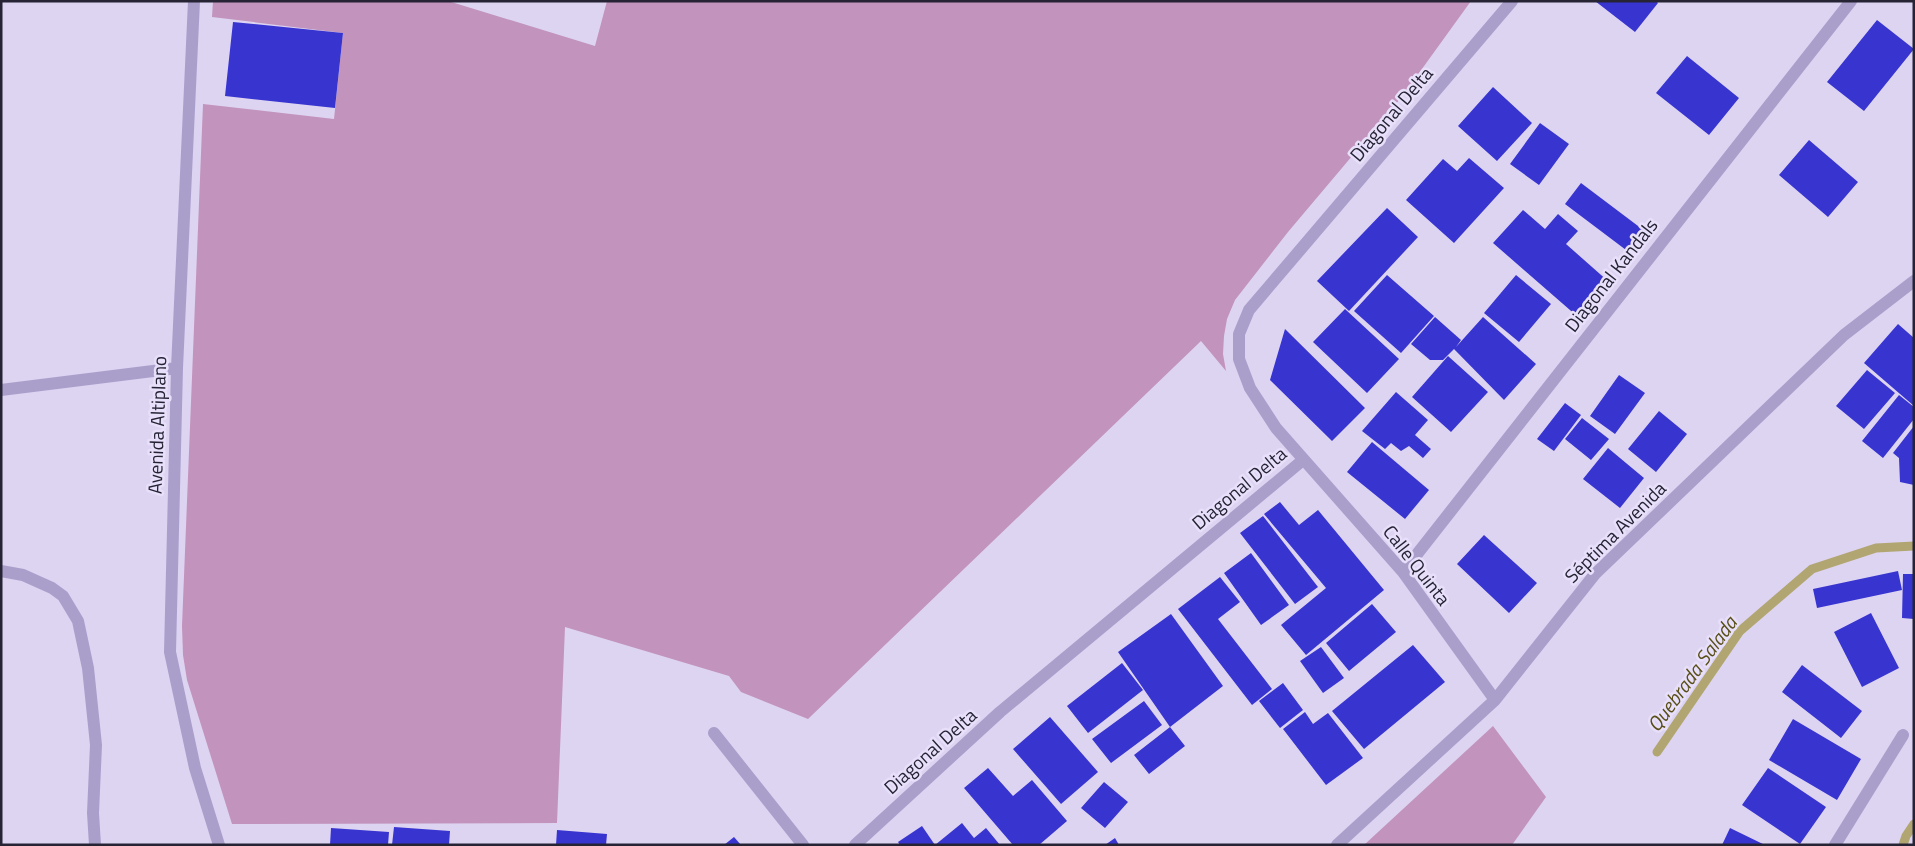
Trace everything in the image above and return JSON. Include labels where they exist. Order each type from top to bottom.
[{"type":"street","name":"Avenida Altiplano","points":[[194,1],[177,368],[170,652],[195,768],[219,845]]},
{"type":"street","name":"Diagonal Delta","points":[[855,845],[1000,712],[1303,460],[1276,428],[1250,388],[1239,359],[1239,334],[1249,310],[1512,1]]},
{"type":"street","name":"Diagonal Kandals","points":[[1403,572],[1851,1]]},
{"type":"street","name":"Séptima Avenida","points":[[1337,845],[1494,700],[1596,574],[1844,335],[1914,281]]},
{"type":"street","points":[[1,390],[177,368]]},
{"type":"street","name":"Calle Quinta","points":[[1303,460],[1403,572],[1494,700]]},
{"type":"street","points":[[1,571],[23,575],[52,588],[62,596],[78,621],[88,668],[96,745],[93,814],[95,845]]},
{"type":"street","points":[[714,733],[802,845]]},
{"type":"street","points":[[1835,845],[1903,735]]},
{"type":"shaded area","points":[[213,1],[448,1],[595,46],[607,1],[1471,1],[1401,98],[1288,232],[1235,300],[1227,319],[1224,336],[1223,354],[1226,371],[1201,341],[808,719],[741,692],[729,676],[565,627],[557,823],[232,824],[187,680],[183,655],[182,626],[203,104],[334,119],[343,33],[212,17]]},
{"type":"shaded area","points":[[1493,726],[1546,797],[1512,845],[1364,845]]},
{"type":"building","points":[[1595,1],[1656,1],[1658,3],[1635,32]]},
{"type":"building","points":[[1877,20],[1914,49],[1864,111],[1827,82]]},
{"type":"building","points":[[233,22],[343,33],[335,108],[225,96]]},
{"type":"building","points":[[1687,56],[1739,98],[1709,135],[1656,93]]},
{"type":"building","points":[[1493,87],[1532,123],[1497,161],[1458,126]]},
{"type":"building","points":[[1540,123],[1569,144],[1539,185],[1510,164]]},
{"type":"building","points":[[1809,140],[1858,182],[1828,217],[1779,175]]},
{"type":"building","points":[[1469,158],[1504,188],[1454,243],[1406,200],[1443,159],[1457,171]]},
{"type":"building","points":[[1581,183],[1646,232],[1630,253],[1565,204]]},
{"type":"building","points":[[1387,208],[1418,237],[1349,311],[1317,281]]},
{"type":"building","points":[[1523,210],[1545,229],[1558,214],[1578,231],[1566,244],[1609,282],[1578,317],[1493,243]]},
{"type":"building","points":[[1387,275],[1434,316],[1401,353],[1354,311]]},
{"type":"building","points":[[1516,275],[1551,304],[1519,342],[1484,313]]},
{"type":"building","points":[[1345,309],[1399,359],[1367,393],[1313,342]]},
{"type":"building","points":[[1435,317],[1461,340],[1456,347],[1483,317],[1536,364],[1504,400],[1454,349],[1443,360],[1430,360],[1411,344]]},
{"type":"building","points":[[1898,324],[1914,338],[1914,406],[1864,363]]},
{"type":"building","points":[[1285,329],[1365,408],[1332,441],[1270,380]]},
{"type":"building","points":[[1448,356],[1488,392],[1451,432],[1412,397]]},
{"type":"building","points":[[1867,370],[1895,393],[1864,429],[1836,406]]},
{"type":"building","points":[[1619,375],[1645,393],[1615,434],[1590,416]]},
{"type":"building","points":[[1396,392],[1428,420],[1415,435],[1431,449],[1423,458],[1409,446],[1401,451],[1391,443],[1385,449],[1362,431]]},
{"type":"building","points":[[1899,395],[1914,407],[1914,419],[1883,458],[1862,441]]},
{"type":"building","points":[[1565,403],[1581,415],[1554,451],[1537,439]]},
{"type":"building","points":[[1659,411],[1687,434],[1656,472],[1628,449]]},
{"type":"building","points":[[1582,418],[1609,439],[1591,460],[1565,439]]},
{"type":"building","points":[[1914,426],[1914,485],[1900,482],[1899,458],[1893,453]]},
{"type":"building","points":[[1372,442],[1429,490],[1405,519],[1347,472]]},
{"type":"building","points":[[1608,448],[1644,478],[1620,508],[1583,479]]},
{"type":"building","points":[[1280,502],[1299,525],[1318,510],[1384,590],[1306,655],[1281,625],[1326,588],[1264,514]]},
{"type":"building","points":[[1263,516],[1318,587],[1295,604],[1240,533]]},
{"type":"building","points":[[1484,535],[1537,583],[1509,613],[1457,564]]},
{"type":"building","points":[[1251,553],[1289,605],[1261,625],[1224,573]]},
{"type":"building","points":[[1898,571],[1902,590],[1817,608],[1813,589]]},
{"type":"building","points":[[1903,574],[1914,574],[1914,619],[1902,618]]},
{"type":"building","points":[[1220,577],[1240,602],[1218,619],[1272,689],[1252,705],[1178,609]]},
{"type":"building","points":[[1372,604],[1396,632],[1349,671],[1326,643]]},
{"type":"building","points":[[1871,613],[1899,668],[1862,687],[1834,632]]},
{"type":"building","points":[[1171,614],[1223,686],[1170,727],[1118,652]]},
{"type":"building","points":[[1413,645],[1445,682],[1364,749],[1332,711]]},
{"type":"building","points":[[1321,647],[1344,678],[1323,693],[1300,661]]},
{"type":"building","points":[[1122,663],[1143,690],[1088,733],[1067,706]]},
{"type":"building","points":[[1802,665],[1862,711],[1841,738],[1782,692]]},
{"type":"building","points":[[1283,683],[1303,710],[1280,728],[1259,701]]},
{"type":"building","points":[[1144,701],[1162,725],[1111,763],[1092,739]]},
{"type":"building","points":[[1305,712],[1313,724],[1328,713],[1363,758],[1326,785],[1283,729]]},
{"type":"building","points":[[1050,717],[1098,772],[1061,804],[1013,749]]},
{"type":"building","points":[[1793,719],[1861,759],[1837,800],[1769,760]]},
{"type":"building","points":[[1170,727],[1185,746],[1149,774],[1134,755]]},
{"type":"building","points":[[988,768],[1013,796],[1032,780],[1067,821],[1039,845],[1013,845],[964,788]]},
{"type":"building","points":[[1768,768],[1826,807],[1800,844],[1742,805]]},
{"type":"building","points":[[1104,782],[1128,802],[1105,828],[1081,808]]},
{"type":"building","points":[[962,823],[974,838],[986,828],[1000,845],[935,845]]},
{"type":"building","points":[[922,826],[935,845],[900,845],[898,842]]},
{"type":"building","points":[[394,827],[450,831],[449,845],[392,845]]},
{"type":"building","points":[[331,828],[389,832],[388,845],[330,845]]},
{"type":"building","points":[[1730,828],[1765,845],[1722,845]]},
{"type":"building","points":[[557,830],[607,834],[606,845],[556,845]]},
{"type":"building","points":[[734,837],[741,845],[724,845]]},
{"type":"building","points":[[1115,838],[1119,845],[1105,845]]},
{"type":"waterway","name":"Quebrada Salada","points":[[1657,752],[1740,631],[1812,569],[1876,548],[1914,546]]},
{"type":"waterway","name":"Quebrada Salada","points":[[1903,845],[1906,836],[1914,824]]}]
